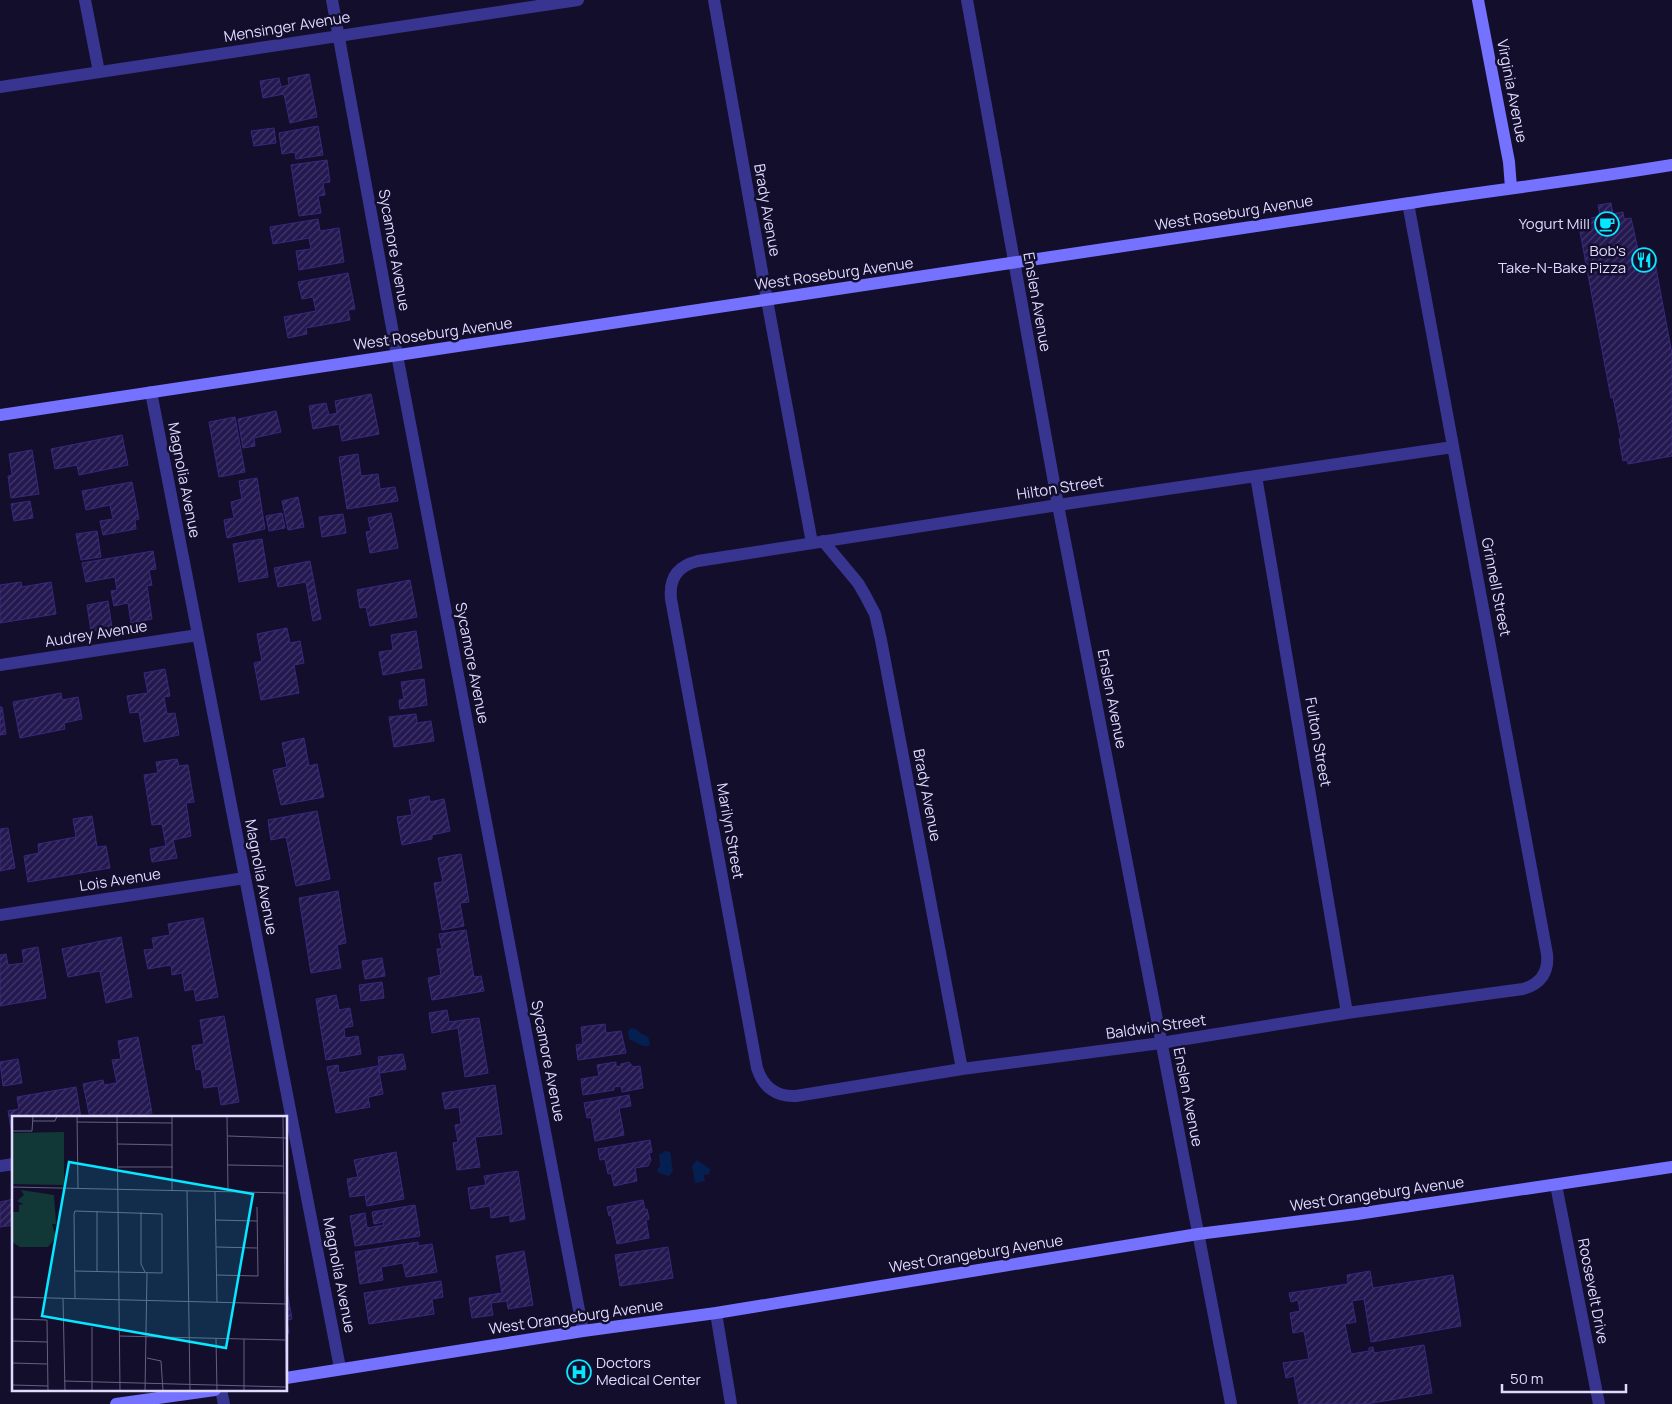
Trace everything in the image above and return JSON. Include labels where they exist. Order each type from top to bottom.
[{"type":"street","points":[[86,0],[99,72]]},
{"type":"street","name":"Sycamore Avenue","points":[[332,0],[397,355],[584,1331]]},
{"type":"street","name":"Mensinger Avenue","points":[[0,87],[578,0]]},
{"type":"street","name":"Brady Avenue","points":[[714,0],[767,300],[818,542],[858,583],[875,614],[962,1069]]},
{"type":"street","name":"Enslen Avenue","points":[[967,0],[1010,238],[1013,264],[1058,505],[1231,1404]]},
{"type":"street","name":"Virginia Avenue","points":[[1478,0],[1510,162],[1511,188]]},
{"type":"street","name":"West Roseburg Avenue","points":[[0,415],[1672,165]]},
{"type":"street","name":"Grinnell Street","points":[[1408,203],[1547,954],[1548,962],[1543,977]]},
{"type":"street","name":"Magnolia Avenue","points":[[151,392],[245,878],[288,1116]]},
{"type":"street","name":"Hilton Street","points":[[676,574],[682,568],[698,560],[1453,447]]},
{"type":"street","name":"Fulton Street","points":[[1256,476],[1347,1013]]},
{"type":"street","name":"Marilyn Street","points":[[676,574],[670,588],[672,609],[757,1068],[761,1078],[770,1090]]},
{"type":"street","name":"Audrey Avenue","points":[[0,665],[198,634]]},
{"type":"street","name":"Lois Avenue","points":[[0,915],[245,878]]},
{"type":"street","name":"Baldwin Street","points":[[770,1090],[780,1094],[796,1096],[962,1069],[1161,1043],[1347,1013],[1523,989],[1531,987],[1543,977]]},
{"type":"street","name":"Magnolia Avenue","points":[[289,1123],[340,1368]]},
{"type":"street","name":"West Orangeburg Avenue","points":[[288,1378],[584,1331],[716,1313],[1198,1234],[1357,1214],[1672,1167]]},
{"type":"street","name":"Roosevelt Drive","points":[[1556,1185],[1599,1404]]},
{"type":"street","points":[[716,1313],[731,1404]]},
{"type":"street","points":[[116,1404],[201,1392]]},
{"type":"water","points":[[631,1028],[648,1037],[650,1044],[643,1046],[629,1039],[628,1031]]},
{"type":"water","points":[[665,1151],[670,1152],[671,1157],[673,1171],[669,1176],[659,1173],[657,1170],[660,1166],[659,1155]]},
{"type":"water","points":[[697,1160],[710,1169],[709,1174],[704,1175],[705,1181],[695,1183],[692,1166]]},
{"type":"building","points":[[309,74],[317,117],[290,123],[284,94],[263,98],[260,81],[279,78],[281,87],[289,85],[288,78]]},
{"type":"building","points":[[318,126],[323,155],[296,159],[295,152],[282,154],[279,133]]},
{"type":"building","points":[[274,128],[276,143],[254,146],[251,131]]},
{"type":"building","points":[[327,160],[330,182],[323,183],[325,195],[318,196],[321,213],[299,216],[291,165]]},
{"type":"building","points":[[1611,203],[1613,214],[1623,212],[1624,219],[1631,218],[1639,254],[1653,252],[1672,354],[1672,456],[1628,464],[1627,460],[1623,461],[1619,439],[1621,438],[1613,397],[1611,398],[1578,221],[1600,216],[1598,205]]},
{"type":"building","points":[[318,219],[320,231],[339,228],[344,262],[299,270],[296,251],[311,249],[309,238],[273,244],[270,227]]},
{"type":"building","points":[[348,273],[355,309],[348,310],[350,320],[306,328],[307,334],[288,338],[284,317],[316,311],[313,297],[302,299],[298,282]]},
{"type":"building","points":[[371,394],[379,434],[342,441],[339,424],[313,429],[309,406],[326,403],[329,415],[337,413],[335,401]]},
{"type":"building","points":[[276,411],[281,432],[254,438],[255,446],[243,448],[238,419]]},
{"type":"building","points":[[235,417],[245,472],[219,477],[209,422]]},
{"type":"building","points":[[122,435],[128,465],[79,475],[77,465],[55,469],[51,449]]},
{"type":"building","points":[[32,450],[39,494],[11,498],[8,476],[12,475],[9,454]]},
{"type":"building","points":[[358,454],[361,476],[378,474],[380,489],[395,487],[398,501],[347,509],[339,457]]},
{"type":"building","points":[[257,478],[265,529],[227,538],[224,520],[234,518],[231,502],[242,499],[239,481]]},
{"type":"building","points":[[132,482],[139,519],[135,520],[136,529],[103,535],[100,521],[113,519],[110,505],[86,510],[82,491]]},
{"type":"building","points":[[298,497],[304,527],[288,530],[282,501]]},
{"type":"building","points":[[30,501],[33,518],[14,521],[11,504]]},
{"type":"building","points":[[282,513],[285,528],[269,531],[266,516]]},
{"type":"building","points":[[391,513],[398,548],[370,553],[366,532],[371,531],[368,518]]},
{"type":"building","points":[[343,514],[346,533],[322,537],[319,517]]},
{"type":"building","points":[[97,531],[101,557],[81,560],[76,534]]},
{"type":"building","points":[[262,539],[268,577],[239,582],[233,544]]},
{"type":"building","points":[[153,551],[156,569],[149,570],[152,585],[147,586],[152,619],[131,623],[128,603],[114,606],[111,591],[117,590],[115,577],[86,582],[82,563]]},
{"type":"building","points":[[310,561],[321,619],[313,621],[306,582],[278,587],[274,568]]},
{"type":"building","points":[[410,580],[417,617],[370,626],[366,607],[360,608],[357,590]]},
{"type":"building","points":[[21,582],[22,587],[51,582],[56,614],[0,623],[0,585]]},
{"type":"building","points":[[108,601],[112,628],[91,631],[87,605]]},
{"type":"building","points":[[287,628],[290,643],[300,641],[304,663],[294,665],[299,693],[261,700],[254,663],[262,661],[257,634]]},
{"type":"building","points":[[416,631],[422,668],[383,675],[379,652],[393,650],[391,635]]},
{"type":"building","points":[[165,669],[170,696],[164,697],[167,714],[175,713],[179,735],[144,742],[139,712],[130,713],[127,696],[148,693],[144,673]]},
{"type":"building","points":[[424,679],[427,705],[400,709],[399,700],[404,699],[401,682]]},
{"type":"building","points":[[61,693],[62,700],[78,697],[82,719],[64,723],[65,729],[20,738],[13,702]]},
{"type":"building","points":[[0,707],[2,707],[6,734],[0,735]]},
{"type":"building","points":[[416,714],[417,723],[431,721],[434,741],[394,747],[389,717]]},
{"type":"building","points":[[304,738],[309,766],[317,764],[324,797],[281,805],[273,770],[287,767],[282,743]]},
{"type":"building","points":[[177,759],[179,766],[188,765],[194,802],[186,803],[191,836],[173,840],[177,858],[152,862],[150,849],[166,846],[162,824],[152,825],[144,775],[158,773],[156,762]]},
{"type":"building","points":[[429,796],[430,802],[444,799],[450,831],[432,835],[432,839],[402,845],[397,817],[412,815],[409,800]]},
{"type":"building","points":[[317,811],[330,879],[296,886],[286,837],[271,840],[268,820]]},
{"type":"building","points":[[92,816],[97,847],[106,846],[110,868],[28,882],[24,856],[39,853],[38,844],[76,837],[73,819]]},
{"type":"building","points":[[8,828],[15,868],[0,871],[0,829]]},
{"type":"building","points":[[461,854],[469,902],[460,903],[464,926],[442,930],[434,883],[443,882],[438,858]]},
{"type":"building","points":[[338,891],[346,943],[337,945],[341,968],[311,973],[299,898]]},
{"type":"building","points":[[203,918],[218,997],[196,1001],[194,989],[185,991],[182,973],[172,975],[171,965],[148,969],[144,950],[154,949],[152,938],[170,935],[168,924]]},
{"type":"building","points":[[466,930],[474,977],[481,976],[484,991],[432,1000],[428,978],[441,975],[437,949],[442,949],[439,934]]},
{"type":"building","points":[[121,937],[132,997],[106,1003],[100,971],[68,977],[62,949]]},
{"type":"building","points":[[38,947],[46,998],[0,1006],[0,955],[6,954],[8,965],[24,963],[22,950]]},
{"type":"building","points":[[382,958],[385,976],[365,979],[362,961]]},
{"type":"building","points":[[382,982],[384,998],[361,1001],[359,985]]},
{"type":"building","points":[[336,995],[339,1010],[350,1008],[353,1026],[344,1028],[345,1038],[358,1036],[361,1054],[326,1060],[316,999]]},
{"type":"building","points":[[447,1010],[449,1022],[479,1018],[488,1073],[465,1077],[458,1028],[432,1033],[429,1013]]},
{"type":"building","points":[[224,1016],[239,1102],[221,1105],[218,1086],[204,1088],[201,1069],[196,1070],[192,1046],[204,1044],[200,1020]]},
{"type":"building","points":[[605,1024],[606,1033],[621,1031],[626,1053],[578,1060],[576,1045],[583,1044],[581,1027]]},
{"type":"building","points":[[138,1037],[152,1113],[136,1116],[119,1116],[119,1114],[90,1116],[83,1084],[103,1080],[104,1085],[117,1083],[112,1060],[121,1059],[118,1041]]},
{"type":"building","points":[[403,1054],[406,1069],[380,1073],[378,1057]]},
{"type":"building","points":[[18,1059],[22,1083],[3,1086],[0,1062]]},
{"type":"building","points":[[616,1062],[616,1067],[629,1062],[633,1067],[640,1066],[643,1088],[622,1092],[621,1086],[614,1087],[614,1090],[583,1095],[581,1079],[599,1076],[597,1065]]},
{"type":"building","points":[[338,1065],[339,1073],[378,1066],[383,1094],[368,1097],[370,1107],[336,1113],[327,1067]]},
{"type":"building","points":[[495,1085],[502,1134],[475,1137],[480,1167],[457,1170],[453,1143],[458,1142],[455,1125],[461,1124],[459,1107],[445,1109],[442,1093]]},
{"type":"building","points":[[76,1087],[81,1116],[12,1116],[12,1134],[8,1111],[19,1109],[17,1097]]},
{"type":"building","points":[[629,1095],[631,1106],[619,1108],[624,1135],[595,1141],[591,1117],[587,1118],[584,1103]]},
{"type":"building","points":[[650,1140],[652,1152],[649,1153],[651,1160],[648,1166],[635,1168],[637,1181],[614,1186],[611,1173],[608,1174],[605,1159],[600,1160],[598,1149]]},
{"type":"building","points":[[396,1152],[404,1199],[367,1206],[365,1195],[350,1197],[347,1179],[358,1177],[354,1160]]},
{"type":"building","points":[[518,1171],[525,1219],[510,1222],[510,1215],[491,1218],[490,1206],[471,1209],[468,1188],[486,1185],[484,1176]]},
{"type":"building","points":[[12,1199],[12,1225],[0,1227],[0,1202]]},
{"type":"building","points":[[643,1200],[649,1219],[646,1220],[649,1238],[617,1244],[611,1215],[609,1216],[607,1207]]},
{"type":"building","points":[[415,1205],[420,1236],[355,1246],[350,1216],[365,1213],[367,1228],[384,1225],[383,1222],[374,1224],[372,1212]]},
{"type":"building","points":[[418,1242],[418,1246],[432,1244],[437,1272],[406,1277],[403,1263],[381,1267],[383,1280],[360,1284],[355,1252]]},
{"type":"building","points":[[668,1247],[673,1278],[620,1286],[615,1255]]},
{"type":"building","points":[[524,1251],[533,1305],[508,1309],[507,1301],[491,1303],[493,1315],[472,1318],[469,1298],[502,1293],[496,1256]]},
{"type":"building","points":[[1370,1271],[1373,1288],[1453,1275],[1461,1326],[1371,1342],[1364,1299],[1352,1301],[1356,1322],[1345,1324],[1351,1354],[1369,1351],[1369,1348],[1373,1347],[1374,1353],[1424,1345],[1432,1393],[1366,1404],[1299,1404],[1294,1376],[1286,1378],[1283,1363],[1309,1359],[1304,1331],[1293,1333],[1290,1313],[1300,1311],[1298,1300],[1291,1302],[1289,1293],[1348,1284],[1347,1275]]},
{"type":"building","points":[[441,1281],[443,1297],[432,1299],[434,1314],[369,1324],[364,1293]]},
{"type":"building","points":[[288,1296],[292,1319],[288,1320]]},
{"type":"place","name":"Yogurt Mill","points":[[1607,224]]},
{"type":"place","name":"Bob's Take-N-Bake Pizza","points":[[1644,260]]},
{"type":"place","name":"Doctors Medical Center","points":[[579,1372]]}]
